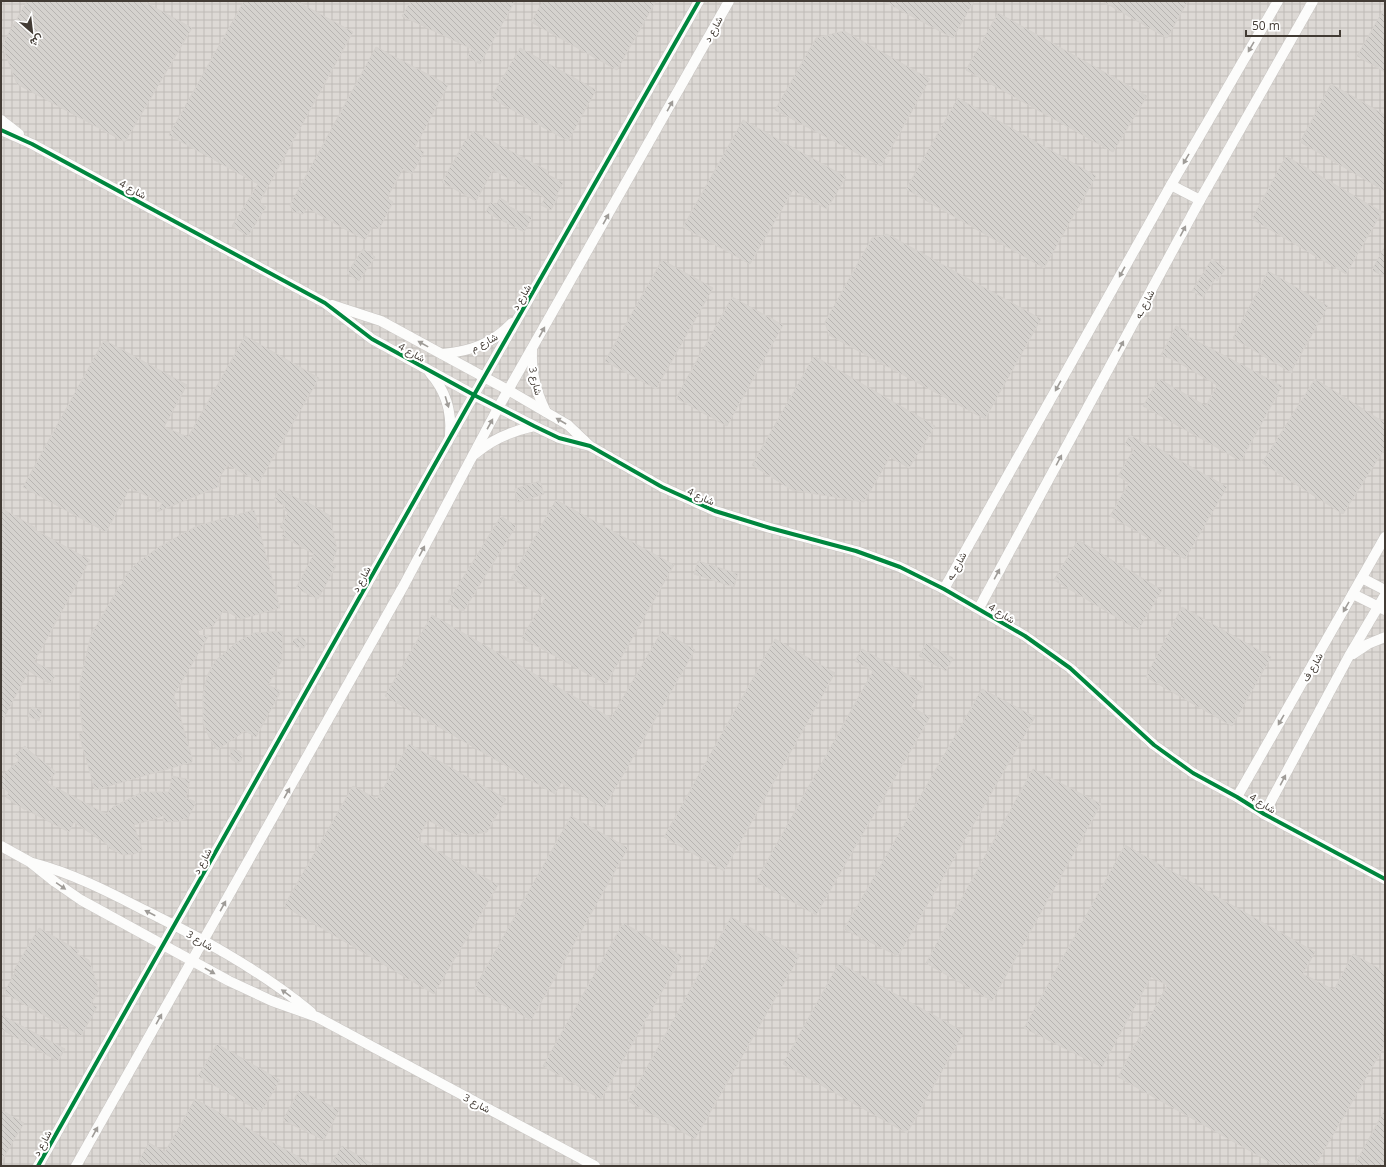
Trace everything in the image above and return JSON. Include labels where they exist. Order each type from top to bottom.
[{"type":"street","name":"شارع د","points":[[38,1166],[484,377],[699,1]]},
{"type":"street","name":"شارع د","points":[[76,1166],[404,585],[508,390],[729,1]]},
{"type":"street","name":"شارع ـه","points":[[944,589],[1171,185],[1278,1]]},
{"type":"street","name":"شارع ـه","points":[[979,608],[1200,200],[1313,1]]},
{"type":"street","name":"شارع 4","points":[[1,120],[32,144]]},
{"type":"street","name":"شارع 4","points":[[1,130],[32,144],[326,303],[372,339],[498,408],[559,438],[590,446]]},
{"type":"street","points":[[1171,185],[1200,200]]},
{"type":"street","name":"شارع 4","points":[[326,303],[380,321],[508,390],[568,425],[590,446],[662,487],[715,511],[770,528],[856,551],[900,567],[979,608],[1025,636],[1070,668],[1161,750],[1193,773],[1237,797],[1264,814],[1385,880]]},
{"type":"street","name":"شارع م","points":[[442,354],[460,352],[478,347],[494,338],[519,316]]},
{"type":"street","name":"شارع 3","points":[[532,349],[533,375],[540,400],[546,412]]},
{"type":"street","points":[[428,370],[445,394],[451,424],[449,439]]},
{"type":"street","points":[[471,458],[493,440],[506,434],[534,426]]},
{"type":"street","name":"شارع ف","points":[[1237,797],[1385,537]]},
{"type":"street","points":[[1362,578],[1385,590]]},
{"type":"street","points":[[1353,594],[1382,608]]},
{"type":"street","points":[[1264,814],[1349,656],[1382,608],[1385,594]]},
{"type":"street","points":[[1349,656],[1368,644],[1385,637]]},
{"type":"street","name":"شارع 3","points":[[1,846],[30,862],[81,900],[229,981],[250,991],[317,1017],[595,1166]]},
{"type":"street","name":"شارع 3","points":[[30,862],[76,877],[174,925],[267,979],[317,1017]]},
{"type":"shaded area","points":[[1,1],[1385,1],[1385,1166],[1,1166]]},
{"type":"building","points":[[27,1],[143,1],[192,28],[125,142],[17,84],[2,45]]},
{"type":"building","points":[[244,1],[296,1],[353,32],[259,203],[266,207],[248,236],[232,226],[258,184],[169,135]]},
{"type":"building","points":[[411,1],[515,1],[480,64],[467,57],[472,49],[402,16]]},
{"type":"building","points":[[543,1],[656,1],[617,70],[531,22]]},
{"type":"building","points":[[883,1],[974,1],[953,38]]},
{"type":"building","points":[[1102,1],[1188,1],[1167,38]]},
{"type":"building","points":[[1385,7],[1385,72],[1357,56]]},
{"type":"building","points":[[998,13],[1147,96],[1113,152],[966,70]]},
{"type":"building","points":[[844,31],[930,79],[881,166],[775,110],[816,38]]},
{"type":"building","points":[[376,47],[448,85],[415,147],[424,152],[412,174],[403,169],[387,198],[393,202],[379,229],[373,226],[365,240],[307,208],[303,214],[293,212],[290,205]]},
{"type":"building","points":[[520,48],[596,90],[568,141],[491,98]]},
{"type":"building","points":[[1331,84],[1385,115],[1385,191],[1300,142]]},
{"type":"building","points":[[958,98],[1096,176],[1044,268],[906,189]]},
{"type":"building","points":[[743,120],[846,177],[827,209],[793,190],[750,264],[683,227]]},
{"type":"building","points":[[473,131],[548,171],[547,174],[563,183],[551,210],[541,205],[545,198],[493,170],[476,201],[442,182],[466,139],[468,140]]},
{"type":"building","points":[[1286,156],[1382,212],[1346,274],[1252,219]]},
{"type":"building","points":[[500,198],[509,203],[508,206],[532,218],[524,232],[486,212],[491,202],[496,205]]},
{"type":"building","points":[[887,234],[1041,319],[985,419],[829,335],[825,322],[872,238]]},
{"type":"building","points":[[1385,246],[1385,277],[1372,270]]},
{"type":"building","points":[[363,249],[375,257],[359,281],[347,273]]},
{"type":"building","points":[[1212,259],[1226,268],[1217,281],[1215,279],[1203,297],[1192,291]]},
{"type":"building","points":[[662,260],[713,288],[656,389],[605,361]]},
{"type":"building","points":[[1268,271],[1328,306],[1292,370],[1292,373],[1233,338]]},
{"type":"building","points":[[732,297],[783,325],[727,426],[676,398]]},
{"type":"building","points":[[1176,326],[1189,332],[1187,336],[1282,386],[1241,461],[1143,406],[1159,379],[1206,406],[1217,385],[1176,361],[1161,355]]},
{"type":"building","points":[[245,336],[319,378],[259,482],[228,465],[218,479],[220,486],[157,512],[162,503],[130,488],[106,532],[23,487],[104,340],[187,385],[164,427],[188,437]]},
{"type":"building","points":[[814,356],[935,426],[909,468],[890,457],[864,502],[792,490],[752,465]]},
{"type":"building","points":[[1315,379],[1385,423],[1385,448],[1343,514],[1262,463]]},
{"type":"building","points":[[1130,435],[1150,447],[1152,445],[1227,487],[1185,559],[1110,516],[1129,483],[1118,476],[1134,449],[1125,444]]},
{"type":"building","points":[[540,481],[544,494],[518,502],[515,489]]},
{"type":"building","points":[[279,489],[306,503],[307,502],[329,515],[337,549],[332,564],[336,566],[318,599],[296,588],[314,554],[282,536],[285,531],[280,527],[288,512],[283,509],[285,506],[274,500]]},
{"type":"building","points":[[556,500],[674,565],[606,684],[522,638],[545,598],[511,578]]},
{"type":"building","points":[[1,508],[36,528],[35,530],[90,560],[34,662],[53,671],[52,674],[55,676],[50,684],[29,671],[1,723]]},
{"type":"building","points":[[254,510],[280,608],[241,619],[224,610],[213,626],[198,631],[199,636],[209,635],[174,695],[192,762],[95,790],[79,734],[83,733],[80,707],[80,682],[91,635],[120,585],[121,586],[126,575],[137,563],[159,547],[197,526]]},
{"type":"building","points":[[501,516],[516,526],[463,612],[448,602]]},
{"type":"building","points":[[1078,540],[1162,590],[1138,630],[1054,580]]},
{"type":"building","points":[[698,561],[738,574],[734,587],[694,574]]},
{"type":"building","points":[[1182,607],[1271,657],[1232,726],[1146,677]]},
{"type":"building","points":[[432,615],[611,718],[662,631],[695,650],[604,808],[561,783],[555,794],[385,696]]},
{"type":"building","points":[[283,631],[282,660],[268,685],[281,691],[256,737],[245,731],[217,750],[209,737],[203,722],[203,695],[207,676],[215,661],[237,642],[254,633]]},
{"type":"building","points":[[299,637],[305,640],[306,643],[304,648],[297,647],[292,641]]},
{"type":"building","points":[[775,639],[835,673],[724,871],[664,837]]},
{"type":"building","points":[[926,643],[953,658],[946,671],[919,656]]},
{"type":"building","points":[[862,649],[924,684],[911,707],[930,717],[816,915],[756,881],[873,671],[855,661]]},
{"type":"building","points":[[982,689],[1035,717],[898,956],[844,929]]},
{"type":"building","points":[[32,707],[42,710],[39,721],[28,716]]},
{"type":"building","points":[[409,744],[506,799],[487,832],[469,835],[462,832],[457,836],[428,820],[417,840],[498,885],[434,994],[284,906],[353,786],[377,799]]},
{"type":"building","points":[[25,746],[56,772],[47,783],[106,814],[113,807],[142,792],[169,792],[172,776],[190,780],[186,798],[196,802],[188,818],[180,821],[164,822],[163,816],[134,825],[142,850],[134,854],[123,855],[109,848],[108,845],[74,822],[69,832],[25,810],[6,797],[9,793],[1,785],[1,777],[19,760],[15,755]]},
{"type":"building","points":[[230,749],[240,751],[242,754],[241,761],[237,763],[231,759]]},
{"type":"building","points":[[1033,769],[1101,804],[992,1001],[926,963]]},
{"type":"building","points":[[571,816],[628,848],[531,1020],[474,989]]},
{"type":"building","points":[[1125,845],[1315,952],[1303,974],[1334,990],[1353,954],[1385,972],[1385,1045],[1315,1166],[1277,1166],[1118,1077],[1167,985],[1151,977],[1102,1067],[1024,1028]]},
{"type":"building","points":[[731,917],[800,955],[695,1139],[628,1101]]},
{"type":"building","points":[[623,923],[682,956],[601,1099],[543,1066]]},
{"type":"building","points":[[39,928],[79,951],[77,954],[89,960],[99,990],[91,1004],[97,1007],[81,1036],[4,993],[16,971],[14,970]]},
{"type":"building","points":[[839,963],[964,1032],[907,1133],[783,1064]]},
{"type":"building","points":[[1,1015],[65,1049],[58,1061],[1,1029]]},
{"type":"building","points":[[217,1044],[280,1080],[261,1112],[198,1076]]},
{"type":"building","points":[[299,1090],[339,1110],[324,1140],[283,1120]]},
{"type":"building","points":[[195,1099],[315,1166],[145,1166],[138,1162],[149,1143],[165,1152]]},
{"type":"building","points":[[1385,1109],[1385,1166],[1354,1166]]},
{"type":"building","points":[[1,1110],[24,1123],[1,1162]]},
{"type":"building","points":[[342,1146],[376,1166],[330,1166]]},
{"type":"cycle path","points":[[38,1166],[474,395],[699,1]]},
{"type":"cycle path","points":[[1,130],[32,144],[325,303],[372,339],[534,426],[559,438],[590,446],[662,487],[715,511],[770,528],[856,551],[900,567],[944,589],[1025,636],[1070,668],[1154,745],[1193,773],[1237,797],[1264,814],[1385,879]]}]
